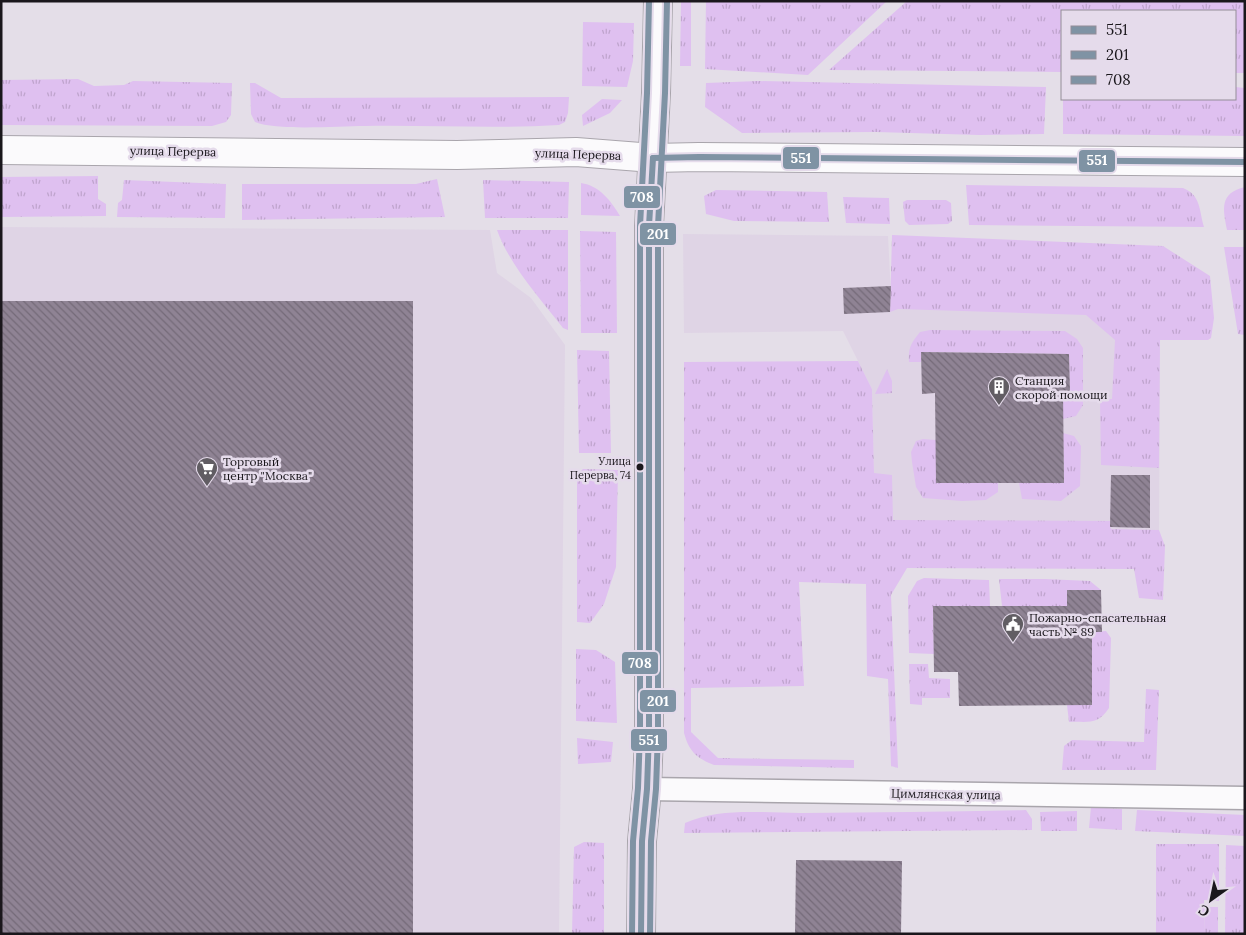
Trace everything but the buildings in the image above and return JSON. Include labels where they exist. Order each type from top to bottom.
[{"type":"street","points":[[642,934],[642,841],[647,789],[649,732],[649,226],[658,1]]},
{"type":"street","name":"улица Перерва","points":[[1,150],[457,155],[576,152],[653,158],[1245,162]]},
{"type":"street","name":"Цимлянская улица","points":[[647,789],[1245,798]]},
{"type":"shaded area","name":"Торговый центр \"Москва\"","points":[[1,227],[490,230],[497,273],[531,298],[565,345],[559,934],[1,934]]},
{"type":"shaded area","points":[[683,234],[888,236],[891,295],[1098,299],[1160,340],[1159,530],[875,527],[872,389],[843,331],[684,333]]},
{"type":"green space","points":[[681,1],[691,1],[691,66],[680,66]]},
{"type":"green space","points":[[706,1],[887,1],[808,75],[705,69]]},
{"type":"green space","points":[[907,1],[1245,1],[1245,73],[1236,73],[1236,10],[1061,10],[1061,72],[829,70]]},
{"type":"green space","points":[[583,22],[634,23],[633,61],[627,87],[582,86]]},
{"type":"green space","points":[[78,79],[94,86],[124,85],[133,81],[232,83],[231,115],[226,122],[212,126],[1,125],[1,80]]},
{"type":"green space","points":[[758,81],[1046,87],[1044,134],[742,133],[705,107],[706,83]]},
{"type":"green space","points":[[250,83],[255,83],[281,98],[569,97],[568,113],[565,122],[559,125],[535,126],[308,127],[265,125],[255,122],[251,114]]},
{"type":"green space","points":[[1236,87],[1245,88],[1245,136],[1063,134],[1063,100],[1236,100]]},
{"type":"green space","points":[[602,99],[622,100],[610,113],[583,126],[582,115]]},
{"type":"green space","points":[[98,176],[98,199],[106,204],[106,216],[1,217],[1,177]]},
{"type":"green space","points":[[437,179],[445,217],[242,220],[242,184],[416,184]]},
{"type":"green space","points":[[124,180],[226,184],[225,218],[117,217],[118,203],[122,200]]},
{"type":"green space","points":[[483,180],[569,182],[568,218],[485,218]]},
{"type":"green space","points":[[581,183],[594,187],[599,191],[608,199],[620,216],[581,215]]},
{"type":"green space","points":[[966,185],[1183,188],[1189,191],[1196,199],[1204,227],[969,225]]},
{"type":"green space","points":[[1245,187],[1245,230],[1227,230],[1224,209],[1227,198],[1231,193]]},
{"type":"green space","points":[[716,190],[827,192],[829,222],[734,221],[706,214],[704,196]]},
{"type":"green space","points":[[843,197],[889,198],[890,224],[846,223]]},
{"type":"green space","points":[[907,200],[946,200],[951,203],[952,221],[948,224],[909,225],[905,221],[903,202]]},
{"type":"green space","points":[[497,230],[568,230],[568,330],[563,328],[526,281],[510,256]]},
{"type":"green space","points":[[580,231],[616,232],[617,333],[581,333]]},
{"type":"green space","points":[[892,235],[1163,246],[1210,276],[1214,318],[1211,338],[1208,340],[1160,340],[1159,468],[1101,465],[1100,399],[1112,399],[1115,340],[1086,315],[898,309],[890,312]]},
{"type":"green space","points":[[1224,247],[1245,247],[1245,335],[1238,334]]},
{"type":"green space","points":[[930,330],[1065,331],[1077,339],[1083,348],[1083,405],[1076,416],[1063,419],[1063,392],[1070,391],[1069,354],[921,352],[921,362],[909,362],[909,353],[914,339],[920,332]]},
{"type":"green space","points":[[577,350],[609,351],[611,453],[579,453]]},
{"type":"green space","points":[[858,361],[872,389],[874,473],[892,475],[893,520],[1110,521],[1111,529],[1159,530],[1165,546],[1163,600],[1139,598],[1134,569],[907,568],[891,595],[898,768],[891,766],[888,679],[867,676],[866,584],[799,582],[804,686],[691,688],[691,732],[718,758],[854,760],[854,768],[714,765],[702,760],[694,753],[688,745],[684,733],[684,362]]},
{"type":"green space","points":[[887,369],[892,381],[892,393],[875,394]]},
{"type":"green space","points":[[1063,433],[1074,436],[1081,446],[1080,486],[1061,501],[1022,499],[1019,483],[1064,483]]},
{"type":"green space","points":[[923,439],[936,440],[937,483],[998,483],[998,492],[986,500],[962,501],[923,498],[916,487],[911,452],[916,441]]},
{"type":"green space","points":[[583,469],[618,470],[616,567],[604,604],[590,623],[577,622],[577,474]]},
{"type":"green space","points":[[924,578],[989,580],[990,606],[933,607],[934,654],[909,653],[908,596],[917,581]]},
{"type":"green space","points":[[999,579],[1090,581],[1101,590],[1067,590],[1067,606],[1002,606]]},
{"type":"green space","points":[[1106,631],[1111,638],[1109,708],[1105,714],[1096,720],[1069,722],[1067,705],[1091,632]]},
{"type":"green space","points":[[576,649],[596,650],[615,662],[617,723],[576,721]]},
{"type":"green space","points":[[909,664],[928,664],[929,678],[950,679],[950,698],[922,698],[922,705],[910,704]]},
{"type":"green space","points":[[1146,689],[1159,690],[1156,770],[1062,770],[1064,746],[1072,740],[1144,742]]},
{"type":"green space","points":[[577,738],[613,742],[611,762],[578,764]]},
{"type":"green space","points":[[1091,807],[1122,809],[1122,830],[1089,828]]},
{"type":"green space","points":[[1026,810],[1032,819],[1032,830],[684,833],[685,823],[699,818],[727,813]]},
{"type":"green space","points":[[1137,810],[1245,815],[1245,836],[1135,831]]},
{"type":"green space","points":[[1077,811],[1077,831],[1041,831],[1040,812]]},
{"type":"green space","points":[[584,842],[604,843],[604,934],[572,934],[574,847]]},
{"type":"green space","points":[[1156,844],[1219,844],[1219,901],[1204,900],[1204,897],[1166,897],[1166,934],[1156,934]]},
{"type":"green space","points":[[1226,845],[1245,846],[1245,934],[1225,934]]},
{"type":"green space","points":[[1165,897],[1204,897],[1205,934],[1166,934]]},
{"type":"green space","points":[[1204,907],[1218,907],[1218,934],[1205,934]]},
{"type":"transit line","name":"708","points":[[632,934],[633,841],[638,788],[640,732],[640,226],[647,93],[649,1]]},
{"type":"transit line","name":"201","points":[[650,934],[651,841],[656,789],[658,732],[658,226],[665,93],[667,1]]},
{"type":"transit line","name":"551","points":[[653,158],[1245,162]]},
{"type":"transit line","name":"551","points":[[641,934],[642,841],[647,789],[649,732],[649,226],[653,158]]},
{"type":"place","name":"Станция скорой помощи","points":[[999,406]]},
{"type":"place","name":"Улица Перерва, 74","points":[[640,467]]},
{"type":"place","name":"Торговый центр \"Москва\"","points":[[207,487]]},
{"type":"place","name":"Пожарно-спасательная часть № 89","points":[[1013,643]]}]
